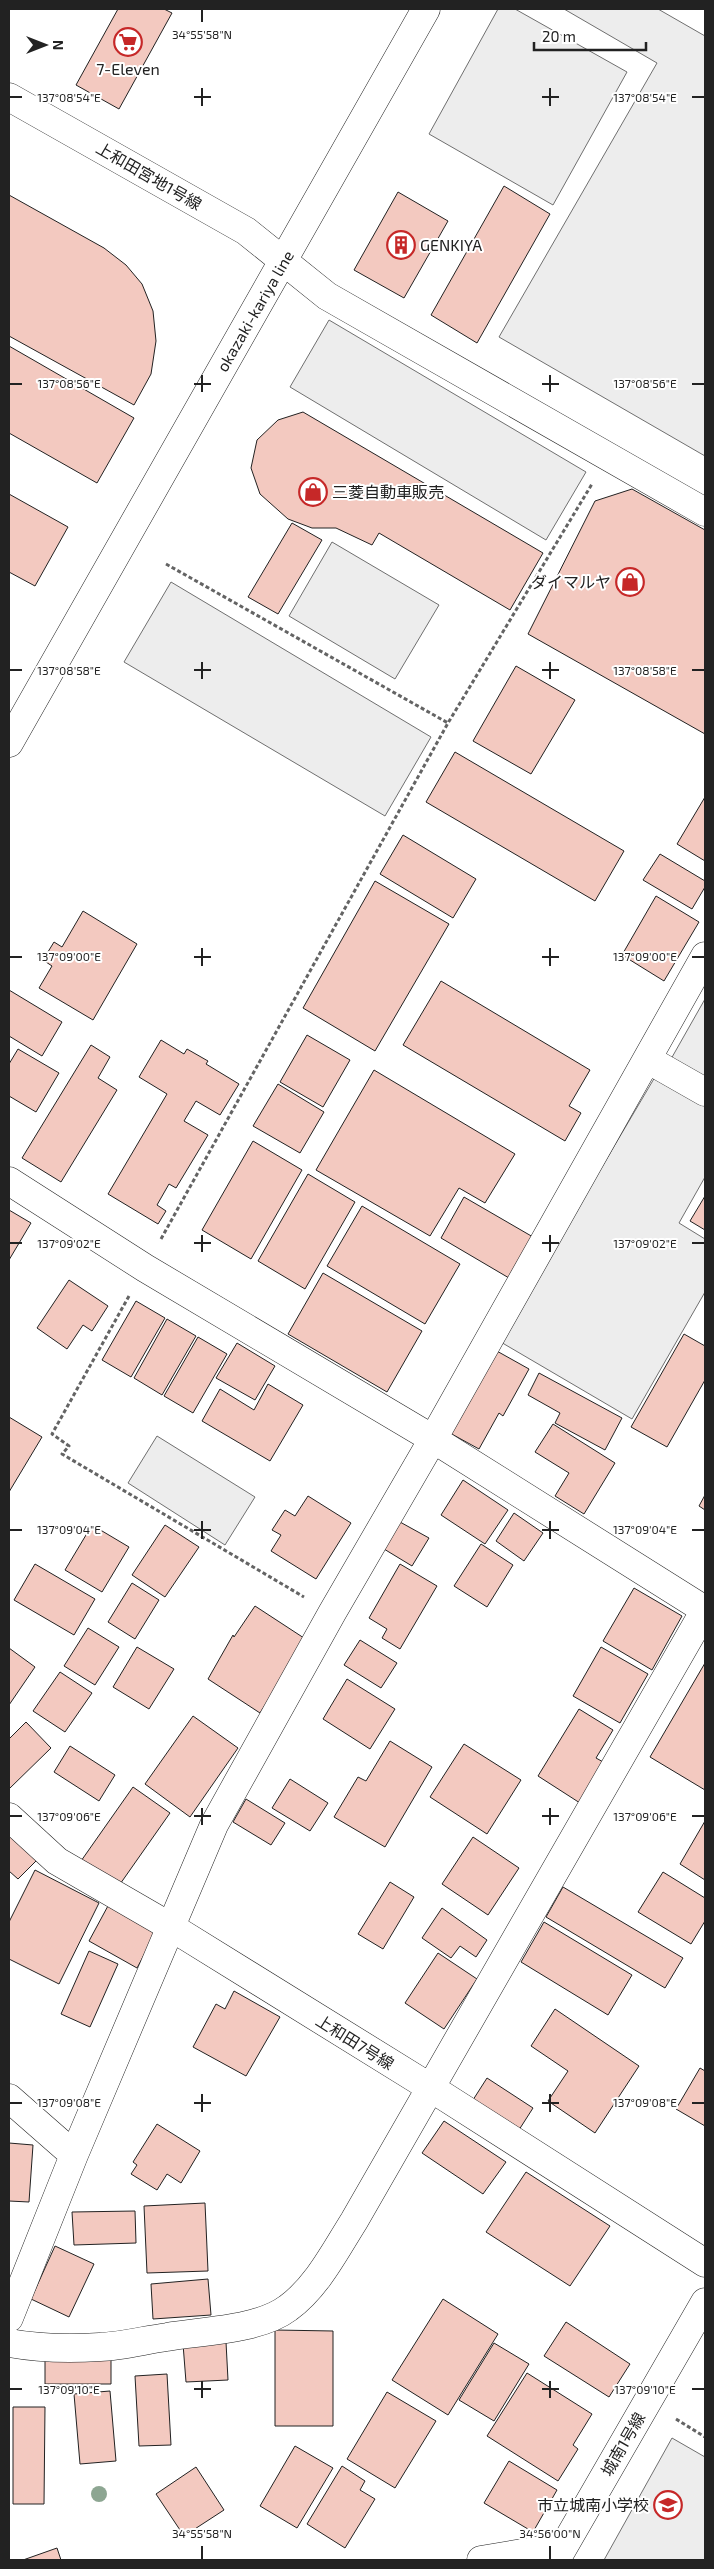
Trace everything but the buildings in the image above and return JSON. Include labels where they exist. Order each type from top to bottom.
[{"type":"street","name":"okazaki-kariya line","points":[[9,743],[426,9]]},
{"type":"street","name":"上和田宮地1号線","points":[[9,97],[246,231],[283,263],[327,296],[705,512]]},
{"type":"street","points":[[9,2318],[74,2155],[214,1825],[332,1613],[433,1439],[705,956]]},
{"type":"street","points":[[646,1059],[705,1092]]},
{"type":"street","points":[[9,1182],[145,1268],[433,1439],[705,1610],[354,2221],[322,2271],[302,2296],[287,2309],[266,2319],[239,2326],[100,2347],[25,2346],[9,2343]]},
{"type":"street","name":"上和田7号線","points":[[9,1816],[57,1861],[171,1927],[430,2088],[705,2263]]},
{"type":"street","points":[[9,2098],[74,2155]]},
{"type":"street","name":"城南1号線","points":[[560,2553],[705,2302]]},
{"type":"street","points":[[481,2560],[560,2553]]},
{"type":"path","points":[[332,1613],[62,1454],[68,1446],[52,1434],[448,723],[608,456]]},
{"type":"path","points":[[166,564],[448,723]]},
{"type":"path","points":[[672,2416],[705,2436]]},
{"type":"shaded area","points":[[498,9],[515,9],[627,72],[553,205],[429,134]]},
{"type":"shaded area","points":[[564,9],[658,9],[705,36],[705,456],[499,337],[657,63]]},
{"type":"shaded area","points":[[329,320],[586,472],[546,540],[290,387]]},
{"type":"shaded area","points":[[332,542],[439,605],[395,679],[289,616]]},
{"type":"shaded area","points":[[171,582],[431,737],[385,816],[124,662]]},
{"type":"shaded area","points":[[705,999],[705,1079],[671,1059]]},
{"type":"shaded area","points":[[655,1077],[705,1106],[705,1177],[679,1223],[705,1239],[705,1292],[632,1419],[499,1341]]},
{"type":"shaded area","points":[[157,1436],[255,1497],[225,1545],[128,1483]]},
{"type":"shaded area","name":"市立城南小学校","points":[[672,2438],[705,2457],[705,2560],[604,2560]]},
{"type":"place","name":"7-Eleven","points":[[128,42]]},
{"type":"place","name":"GENKIYA","points":[[401,245]]},
{"type":"place","name":"三菱自動車販売","points":[[313,492]]},
{"type":"place","name":"ダイマルヤ","points":[[630,582]]},
{"type":"place","name":"市立城南小学校","points":[[668,2505]]}]
